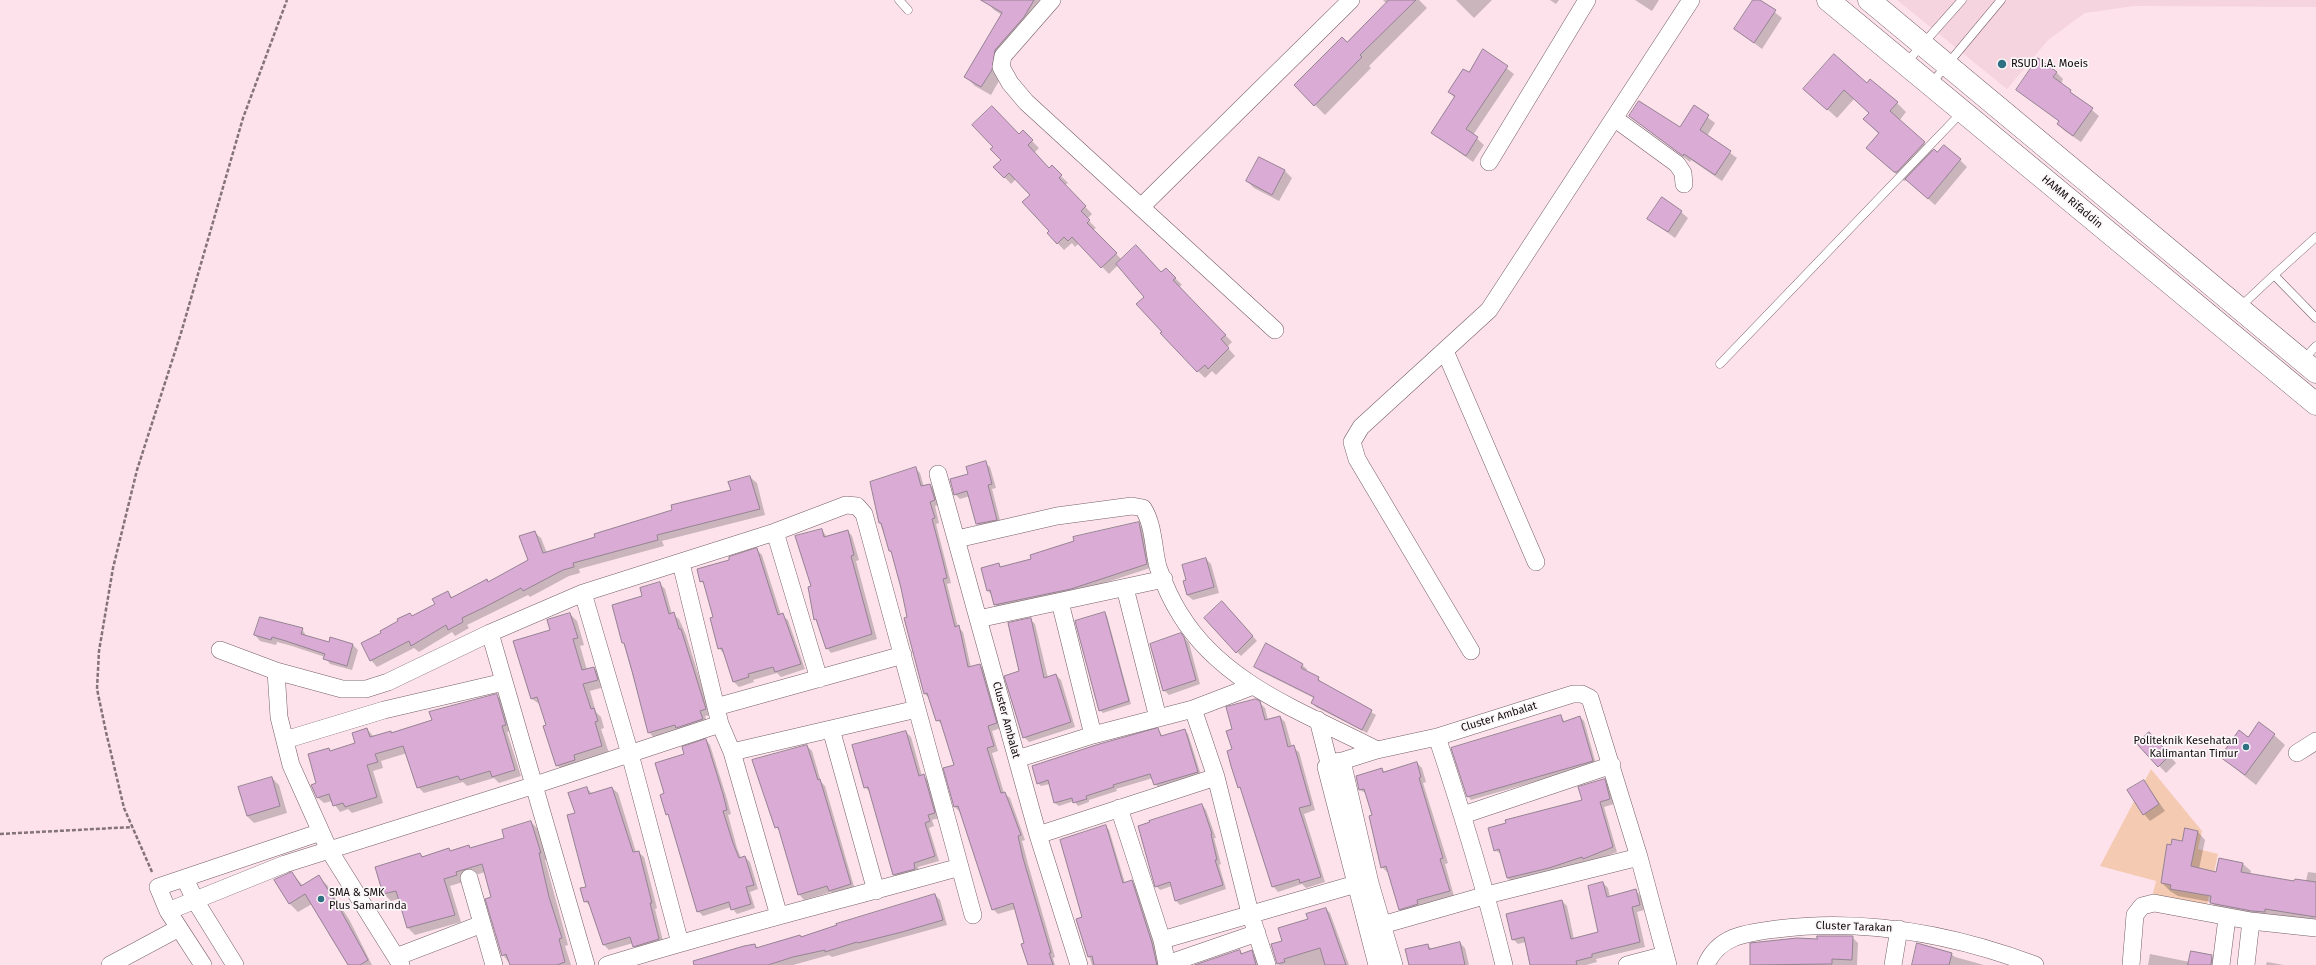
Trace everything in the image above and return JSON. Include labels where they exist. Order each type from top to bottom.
[{"type":"main road","name":"HAMM Rifaddin","points":[[1828,0],[2316,404]]},
{"type":"main road","points":[[1868,0],[1922,43],[2239,308],[2312,360]]},
{"type":"street","points":[[1052,0],[1003,56],[1001,67],[1010,83],[1026,102],[1142,206],[1275,330]]},
{"type":"street","points":[[1142,206],[1351,0]]},
{"type":"street","points":[[1488,162],[1587,0]]},
{"type":"street","points":[[1471,651],[1357,459],[1352,442],[1361,427],[1489,310],[1691,0]]},
{"type":"street","points":[[1614,118],[1677,164],[1683,173],[1684,184]]},
{"type":"street","points":[[1445,351],[1536,562]]},
{"type":"street","name":"Cluster Ambalat","points":[[938,474],[1038,835],[1080,965]]},
{"type":"street","points":[[220,650],[276,670],[342,689],[366,689],[388,682],[490,633],[583,593],[630,576],[681,563],[776,532],[846,505],[856,506],[864,514],[974,915]]},
{"type":"street","points":[[957,539],[1057,516],[1132,506],[1143,508],[1148,516],[1158,567],[1179,613],[1205,646],[1231,671],[1253,686],[1377,750]]},
{"type":"street","points":[[776,532],[818,679]]},
{"type":"street","points":[[681,563],[718,716],[732,752],[779,916]]},
{"type":"street","points":[[978,620],[1164,579]]},
{"type":"street","points":[[1125,588],[1158,718]]},
{"type":"street","points":[[583,593],[630,754],[680,943]]},
{"type":"street","points":[[1060,602],[1093,735]]},
{"type":"street","points":[[490,633],[586,965]]},
{"type":"street","points":[[168,911],[196,902],[285,864],[535,786],[630,754],[718,716],[818,679],[903,655]]},
{"type":"street","points":[[276,670],[279,717],[291,765],[329,850],[399,961],[482,924]]},
{"type":"street","points":[[285,740],[372,713],[504,682]]},
{"type":"street","points":[[1017,758],[1093,735],[1193,709],[1253,686]]},
{"type":"street","points":[[366,689],[372,713]]},
{"type":"street","name":"Cluster Ambalat","points":[[1336,762],[1377,750],[1436,737],[1573,694],[1582,694],[1590,698],[1612,765],[1667,960]]},
{"type":"street","points":[[732,752],[918,709]]},
{"type":"street","points":[[1193,709],[1216,777],[1250,913],[1267,965]]},
{"type":"street","points":[[1318,720],[1336,762],[1370,883],[1375,927],[1377,965]]},
{"type":"street","points":[[832,729],[876,891]]},
{"type":"street","points":[[1436,737],[1463,815],[1487,895],[1504,965]]},
{"type":"street","points":[[2297,753],[2316,740]]},
{"type":"street","points":[[1336,762],[1326,770],[1356,884],[1394,965]]},
{"type":"street","points":[[1463,815],[1612,765]]},
{"type":"street","points":[[1038,835],[1216,777]]},
{"type":"street","points":[[1119,808],[1162,940],[1167,964],[1257,933]]},
{"type":"street","points":[[203,965],[168,911],[158,887],[321,832]]},
{"type":"street","points":[[1375,927],[1487,895],[1639,857]]},
{"type":"street","points":[[607,965],[680,943],[960,867]]},
{"type":"street","points":[[469,878],[494,965]]},
{"type":"street","points":[[185,879],[196,902],[235,965]]},
{"type":"street","points":[[1162,940],[1250,913],[1356,884]]},
{"type":"street","points":[[2131,965],[2135,915],[2142,906],[2154,903],[2227,918],[2316,928]]},
{"type":"street","points":[[2221,965],[2227,918]]},
{"type":"street","points":[[2246,965],[2251,921]]},
{"type":"street","name":"Cluster Tarakan","points":[[1706,965],[1711,952],[1739,934],[1804,926],[1875,926],[1899,928],[1994,950],[2036,965]]},
{"type":"street","points":[[110,965],[180,928]]},
{"type":"street","points":[[1893,965],[1899,928]]},
{"type":"street","points":[[1627,965],[1667,960]]},
{"type":"lane","points":[[899,0],[908,10]]},
{"type":"lane","points":[[1906,64],[1922,43],[1962,0]]},
{"type":"lane","points":[[1930,85],[2001,0]]},
{"type":"lane","points":[[1720,364],[1962,111]]},
{"type":"lane","points":[[2239,308],[2316,237]]},
{"type":"lane","points":[[2274,276],[2316,318]]},
{"type":"path","points":[[158,887],[124,808],[97,689],[99,651],[113,568],[137,470],[181,333],[244,118],[287,0]]},
{"type":"path","points":[[0,834],[133,827]]},
{"type":"shaded area","name":"RSUD I.A. Moeis","points":[[1897,0],[2316,0],[2316,7],[2134,6],[2085,13],[2048,40],[2007,89]]},
{"type":"shaded area","points":[[2151,769],[2202,831],[2198,849],[2218,854],[2207,905],[2152,897],[2156,881],[2100,866]]},
{"type":"building","points":[[981,0],[1034,0],[1024,17],[995,50],[992,70],[981,87],[964,77],[1002,13]]},
{"type":"building","points":[[1389,0],[1416,0],[1360,55],[1362,57],[1314,106],[1294,85],[1342,37],[1347,42]]},
{"type":"building","points":[[1753,0],[1760,0],[1776,10],[1754,43],[1734,29]]},
{"type":"building","points":[[1483,49],[1508,66],[1466,129],[1478,137],[1466,156],[1431,133],[1455,96],[1448,92],[1463,69],[1469,72]]},
{"type":"building","points":[[1834,54],[1867,83],[1870,79],[1898,102],[1890,111],[1925,142],[1897,172],[1894,172],[1866,148],[1879,133],[1863,119],[1869,113],[1844,90],[1827,110],[1803,89]]},
{"type":"building","points":[[2038,58],[2057,72],[2053,77],[2071,90],[2070,92],[2093,108],[2073,136],[2057,124],[2059,121],[2016,90]]},
{"type":"building","points":[[1639,101],[1680,127],[1694,105],[1709,115],[1700,130],[1731,151],[1715,175],[1684,154],[1683,156],[1629,116]]},
{"type":"building","points":[[992,106],[1019,134],[1023,130],[1033,140],[1028,145],[1049,168],[1052,165],[1062,175],[1059,178],[1086,206],[1081,211],[1090,220],[1087,223],[1117,253],[1101,268],[1072,237],[1068,241],[1064,237],[1057,244],[1047,233],[1049,231],[1022,202],[1030,195],[1009,173],[1004,178],[993,167],[1001,160],[990,149],[993,147],[972,125]]},
{"type":"building","points":[[1944,145],[1961,159],[1928,199],[1905,179],[1934,149],[1937,152]]},
{"type":"building","points":[[1259,157],[1285,170],[1272,195],[1246,181]]},
{"type":"building","points":[[1662,197],[1682,211],[1668,232],[1647,219]]},
{"type":"building","points":[[1136,245],[1161,272],[1166,268],[1176,278],[1173,280],[1226,335],[1221,339],[1229,348],[1208,369],[1205,365],[1197,372],[1160,333],[1162,332],[1136,304],[1144,297],[1116,264]]},
{"type":"building","points":[[986,461],[992,484],[988,485],[997,520],[976,524],[967,491],[954,495],[950,479],[968,474],[966,467]]},
{"type":"building","points":[[916,467],[921,486],[930,484],[935,500],[930,502],[935,518],[932,519],[947,578],[943,579],[955,627],[959,625],[968,667],[980,664],[997,723],[988,726],[994,746],[987,748],[1001,793],[1005,792],[1021,835],[1018,836],[1023,858],[1051,953],[1049,953],[1053,965],[1028,965],[1021,944],[1024,943],[1013,903],[992,910],[958,806],[954,807],[943,768],[954,765],[940,720],[936,721],[927,693],[924,694],[904,618],[907,617],[901,588],[891,551],[889,551],[881,523],[879,523],[870,482]]},
{"type":"building","points":[[750,476],[760,509],[657,535],[658,540],[573,563],[574,567],[563,570],[523,591],[521,588],[462,618],[463,622],[448,630],[446,625],[411,646],[409,641],[370,661],[361,643],[381,633],[380,631],[398,621],[397,619],[410,613],[412,616],[435,604],[432,599],[448,591],[451,598],[487,579],[488,582],[528,560],[519,536],[535,531],[543,553],[595,537],[594,534],[672,510],[671,505],[731,490],[728,482]]},
{"type":"building","points":[[1139,522],[1147,564],[1071,589],[994,605],[990,590],[987,591],[981,568],[999,563],[1000,567],[1031,559],[1030,555],[1074,541],[1073,537]]},
{"type":"building","points":[[822,529],[824,537],[848,530],[854,555],[851,556],[872,634],[826,649],[816,619],[814,620],[808,587],[811,586],[795,536]]},
{"type":"building","points":[[757,548],[778,615],[783,613],[801,664],[775,672],[773,667],[748,674],[749,677],[733,682],[722,648],[718,649],[710,618],[713,617],[703,581],[700,582],[697,569],[729,560],[729,557]]},
{"type":"building","points":[[1206,558],[1214,587],[1187,595],[1183,581],[1186,580],[1182,565]]},
{"type":"building","points":[[660,582],[669,614],[674,612],[679,629],[681,629],[706,709],[700,711],[703,719],[676,728],[675,725],[648,733],[632,671],[624,643],[622,643],[612,605],[642,596],[640,588]]},
{"type":"building","points":[[1222,601],[1253,636],[1236,653],[1204,618]]},
{"type":"building","points":[[1105,612],[1129,701],[1099,711],[1075,621]]},
{"type":"building","points":[[570,613],[578,638],[573,639],[582,670],[594,667],[598,680],[583,684],[591,709],[594,708],[598,721],[595,722],[602,746],[574,755],[575,760],[556,766],[543,726],[546,725],[537,697],[531,699],[513,641],[550,630],[547,620]]},
{"type":"building","points":[[260,617],[303,628],[301,634],[329,642],[330,637],[353,644],[347,666],[323,659],[325,654],[286,641],[272,637],[271,640],[254,635]]},
{"type":"building","points":[[1031,618],[1044,678],[1056,674],[1071,722],[1023,738],[1004,676],[1019,671],[1008,623]]},
{"type":"building","points":[[1181,633],[1184,637],[1196,680],[1163,691],[1150,644]]},
{"type":"building","points":[[1266,643],[1303,664],[1301,668],[1319,677],[1318,680],[1372,710],[1362,730],[1311,703],[1314,697],[1254,667]]},
{"type":"building","points":[[497,694],[506,725],[502,726],[515,770],[492,777],[490,771],[460,780],[458,776],[417,788],[403,746],[375,754],[378,762],[367,765],[377,797],[345,807],[343,803],[333,806],[329,794],[317,798],[311,785],[316,783],[308,754],[329,748],[330,751],[355,743],[352,733],[367,728],[370,737],[391,731],[391,733],[432,720],[429,712]]},
{"type":"building","points":[[1256,699],[1260,701],[1265,720],[1280,716],[1288,747],[1294,745],[1311,805],[1299,808],[1321,877],[1300,883],[1299,879],[1272,887],[1227,751],[1232,749],[1226,731],[1232,729],[1226,707]]},
{"type":"building","points":[[1561,715],[1563,722],[1580,716],[1593,761],[1467,797],[1451,748]]},
{"type":"building","name":"Politeknik Kesehatan Kalimantan Timur","points":[[2259,722],[2275,734],[2245,775],[2220,757],[2239,730],[2248,737]]},
{"type":"building","points":[[1158,728],[1161,736],[1185,729],[1198,772],[1154,785],[1150,774],[1113,785],[1114,787],[1086,796],[1087,799],[1073,803],[1072,798],[1054,803],[1048,780],[1037,784],[1032,766],[1096,745]]},
{"type":"building","points":[[906,731],[919,776],[924,774],[935,813],[928,815],[930,821],[925,823],[935,856],[914,863],[915,869],[893,875],[868,787],[864,788],[852,745]]},
{"type":"building","points":[[2149,732],[2170,755],[2158,767],[2137,744]]},
{"type":"building","points":[[706,739],[723,794],[727,810],[723,811],[733,843],[739,858],[745,856],[754,885],[746,887],[751,904],[731,910],[729,902],[697,912],[668,814],[666,815],[660,795],[664,793],[655,763],[684,754],[682,747]]},
{"type":"building","points":[[807,745],[818,780],[820,779],[851,884],[829,891],[827,886],[798,895],[778,827],[775,828],[752,760]]},
{"type":"building","points":[[1417,762],[1421,777],[1419,778],[1443,858],[1440,859],[1450,891],[1417,900],[1418,904],[1399,910],[1386,866],[1381,868],[1369,816],[1372,815],[1364,789],[1359,790],[1356,776],[1382,768],[1383,772]]},
{"type":"building","points":[[272,777],[280,806],[247,816],[238,787]]},
{"type":"building","points":[[1605,779],[1610,799],[1600,802],[1613,847],[1583,859],[1582,857],[1549,868],[1507,878],[1499,849],[1494,851],[1488,828],[1506,823],[1505,820],[1582,800],[1578,787]]},
{"type":"building","points":[[2144,780],[2159,804],[2143,815],[2127,790]]},
{"type":"building","points":[[587,787],[589,794],[612,787],[633,852],[639,851],[659,939],[633,947],[630,937],[603,945],[588,901],[584,902],[580,888],[586,887],[567,815],[575,813],[568,793]]},
{"type":"building","points":[[1202,804],[1212,834],[1217,860],[1215,860],[1223,885],[1175,901],[1170,882],[1155,887],[1138,826]]},
{"type":"building","points":[[531,821],[541,853],[539,853],[549,897],[562,938],[559,939],[565,962],[557,965],[510,965],[506,954],[502,956],[485,899],[491,897],[482,864],[456,872],[457,875],[444,879],[455,915],[407,928],[396,891],[383,894],[375,867],[420,853],[422,857],[449,848],[450,851],[469,845],[470,848],[504,838],[502,830]]},
{"type":"building","points":[[1106,825],[1123,883],[1132,880],[1152,943],[1157,965],[1094,965],[1092,956],[1088,957],[1076,919],[1082,917],[1060,840]]},
{"type":"building","points":[[2185,828],[2198,831],[2191,866],[2216,872],[2219,858],[2243,863],[2241,872],[2294,881],[2295,879],[2316,882],[2316,917],[2265,909],[2265,912],[2252,911],[2210,903],[2211,896],[2170,889],[2171,885],[2161,883],[2167,844],[2171,845],[2172,839],[2182,841]]},
{"type":"building","points":[[292,872],[301,886],[319,875],[368,960],[360,965],[348,965],[305,894],[289,904],[274,880]]},
{"type":"building","points":[[1603,882],[1607,897],[1636,889],[1640,905],[1632,907],[1640,942],[1592,954],[1592,957],[1576,961],[1577,965],[1530,965],[1524,937],[1512,940],[1506,914],[1562,900],[1571,939],[1598,932],[1588,886]]},
{"type":"building","points":[[935,894],[943,920],[902,932],[857,942],[825,952],[825,950],[793,957],[768,965],[694,965],[693,961],[744,946],[755,944],[756,948],[800,935],[801,937],[837,925],[836,924]]},
{"type":"building","points":[[1326,908],[1346,965],[1325,965],[1320,948],[1284,959],[1285,962],[1277,964],[1271,944],[1282,941],[1278,928],[1308,919],[1306,914]]},
{"type":"building","points":[[1817,936],[1853,936],[1852,960],[1832,959],[1832,964],[1750,965],[1750,943],[1797,938],[1817,939]]},
{"type":"building","points":[[1460,942],[1465,965],[1409,965],[1405,949],[1428,944],[1429,949]]},
{"type":"building","points":[[1917,943],[1952,953],[1949,965],[1912,965]]},
{"type":"building","points":[[1240,950],[1241,954],[1252,950],[1256,965],[1195,965]]},
{"type":"building","points":[[2191,951],[2212,955],[2211,965],[2188,965]]},
{"type":"place","name":"RSUD I.A. Moeis","points":[[2002,64]]},
{"type":"place","name":"Politeknik Kesehatan Kalimantan Timur","points":[[2246,747]]},
{"type":"place","name":"SMA & SMK Plus Samarinda","points":[[321,899]]}]
